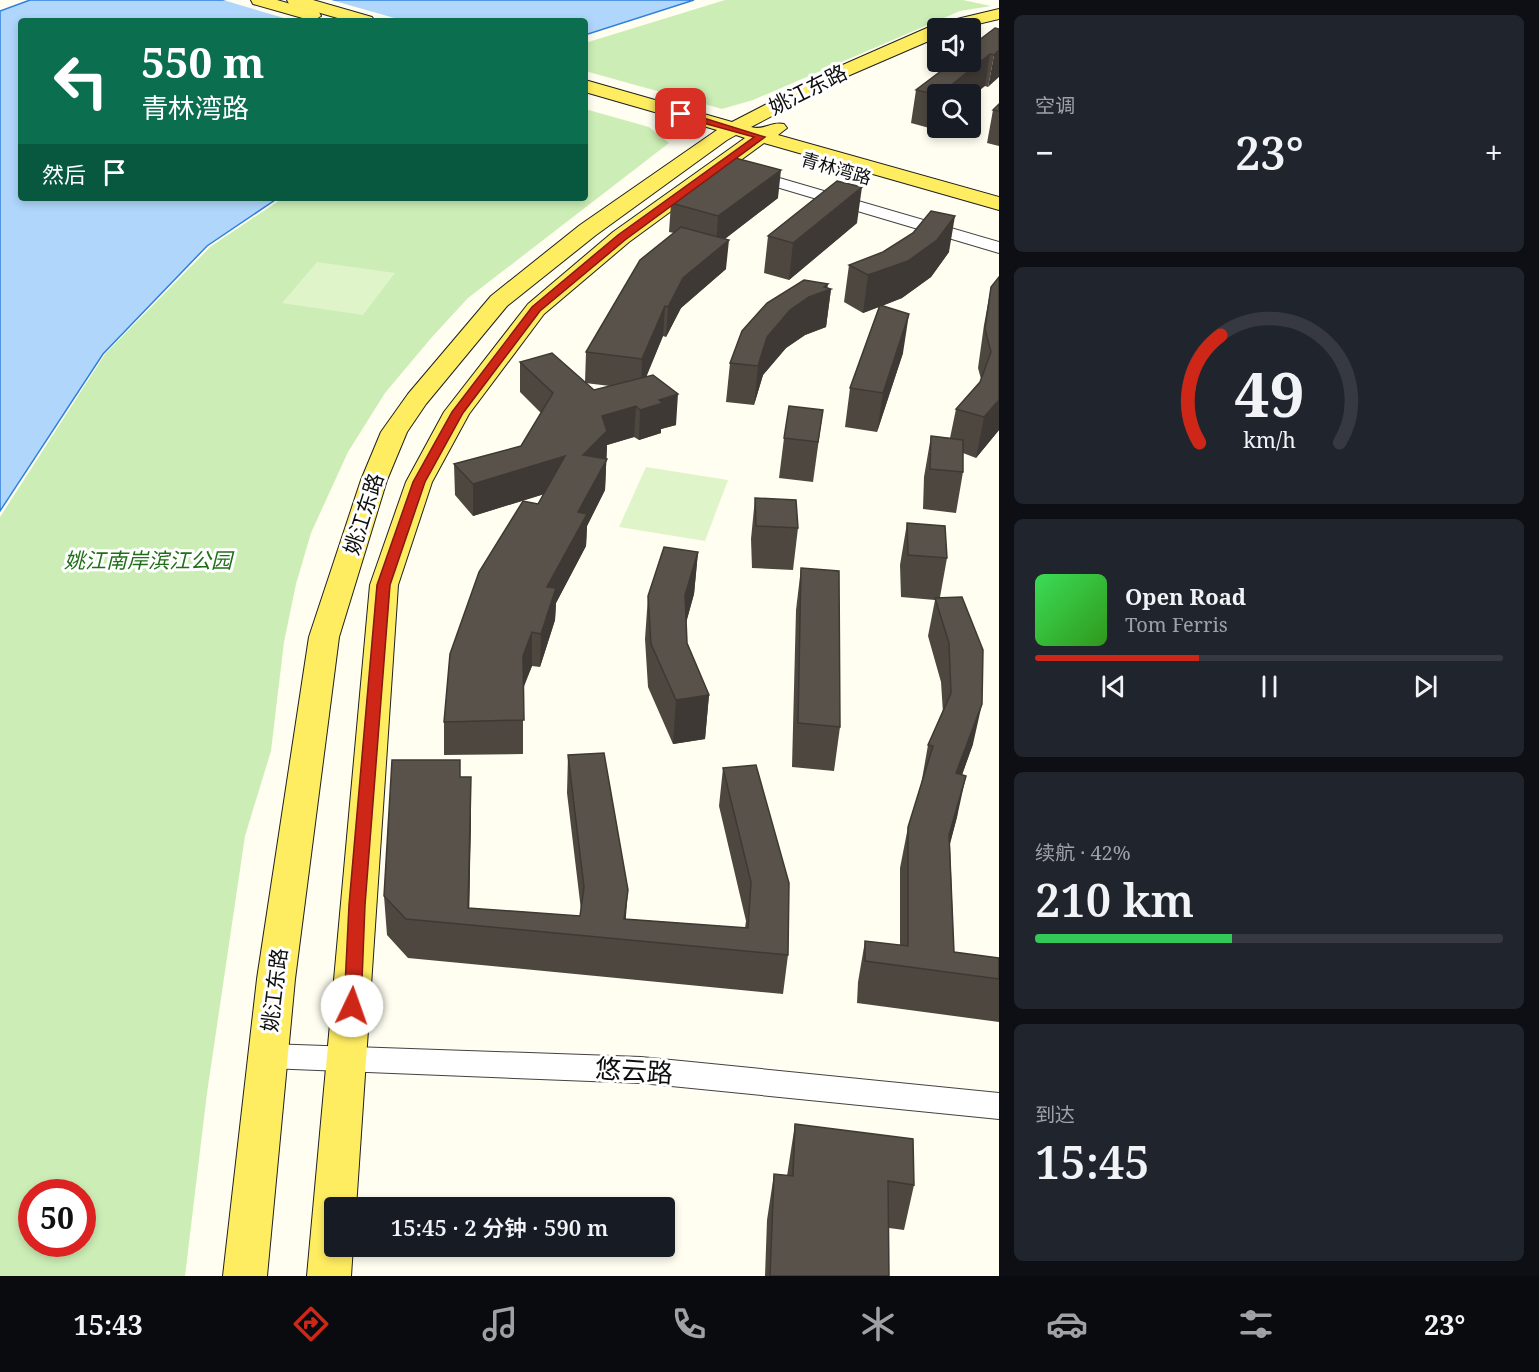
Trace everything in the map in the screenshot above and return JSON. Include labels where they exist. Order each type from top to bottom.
[{"type":"main road","points":[[259,0],[319,18]]},
{"type":"main road","points":[[295,0],[356,18]]},
{"type":"main road","points":[[981,18],[999,14]]},
{"type":"main road","points":[[981,30],[999,26]]},
{"type":"main road","name":"姚江东路","points":[[245,1276],[276,979],[324,637],[374,480],[394,432],[417,399],[499,301],[588,230],[844,71],[927,35]]},
{"type":"main road","name":"姚江东路","points":[[336,1197],[348,1058],[357,905],[384,585],[419,482],[458,412],[536,309],[740,136],[927,49]]},
{"type":"main road","points":[[588,87],[677,119]]},
{"type":"main road","points":[[588,98],[677,119]]},
{"type":"main road","name":"青林湾路","points":[[677,119],[998,205]]},
{"type":"main road","points":[[329,1276],[331,1257]]},
{"type":"street","points":[[769,180],[999,248]]},
{"type":"street","name":"悠云路","points":[[268,1056],[641,1070],[999,1106]]},
{"type":"green space","points":[[725,0],[963,0],[991,6],[960,11],[944,18],[927,18],[927,25],[753,100],[722,109],[588,72],[588,42]]},
{"type":"green space","name":"姚江南岸滨江公园","points":[[588,110],[649,127],[669,143],[468,298],[432,337],[385,393],[348,452],[311,533],[296,584],[284,642],[271,751],[245,836],[207,1093],[185,1276],[0,1276],[0,517],[105,354],[210,247],[279,201],[588,201]]},
{"type":"green space","points":[[317,262],[395,273],[363,315],[282,303]]},
{"type":"green space","points":[[646,467],[728,480],[705,541],[619,527]]},
{"type":"water","points":[[30,0],[694,0],[588,34],[588,18],[18,18],[18,201],[274,201],[207,246],[103,354],[0,511],[0,11]]},
{"type":"pier","points":[[223,0],[331,0],[394,18],[284,18]]},
{"type":"building","points":[[995,28],[999,29],[999,50],[981,61],[981,39]]},
{"type":"building","points":[[940,72],[968,72],[952,84],[927,84],[927,92],[916,90]]},
{"type":"building","points":[[735,158],[781,170],[718,216],[671,203]]},
{"type":"building","points":[[837,181],[862,187],[793,243],[768,236]]},
{"type":"building","points":[[931,211],[955,216],[937,240],[908,261],[868,275],[849,265],[883,252],[913,233]]},
{"type":"building","points":[[681,227],[729,240],[683,278],[668,307],[665,306],[642,359],[586,352],[640,260]]},
{"type":"building","points":[[999,277],[999,400],[984,417],[956,409],[980,382],[991,352],[985,329],[991,287]]},
{"type":"building","points":[[804,280],[828,284],[824,287],[831,289],[809,297],[790,310],[767,337],[758,366],[730,363],[742,331],[767,303]]},
{"type":"building","points":[[880,305],[909,314],[883,393],[850,388]]},
{"type":"building","points":[[552,353],[594,390],[653,375],[678,394],[659,400],[663,403],[640,410],[636,406],[602,416],[607,431],[583,455],[607,459],[578,512],[587,514],[547,587],[556,588],[541,634],[532,632],[523,656],[524,720],[444,722],[450,654],[479,572],[523,501],[538,504],[565,456],[473,484],[454,464],[521,446],[553,393],[520,362]]},
{"type":"building","points":[[789,406],[823,410],[818,442],[784,438]]},
{"type":"building","points":[[931,436],[963,440],[963,472],[930,469]]},
{"type":"building","points":[[755,498],[796,500],[798,528],[756,526]]},
{"type":"building","points":[[907,523],[945,526],[947,558],[908,555]]},
{"type":"building","points":[[664,547],[698,552],[685,595],[687,643],[709,695],[676,700],[651,644],[648,596]]},
{"type":"building","points":[[801,568],[839,571],[840,727],[798,723]]},
{"type":"building","points":[[962,597],[983,650],[982,704],[956,773],[966,776],[949,835],[954,952],[999,958],[999,979],[865,961],[865,941],[908,946],[908,827],[933,746],[928,745],[951,693],[949,643],[935,598]]},
{"type":"building","points":[[604,753],[628,890],[624,919],[748,928],[751,882],[723,768],[756,765],[789,883],[788,955],[406,919],[384,896],[392,760],[460,760],[460,777],[471,777],[468,908],[580,916],[584,887],[568,755]]},
{"type":"building","points":[[795,1124],[913,1139],[914,1185],[888,1181],[889,1276],[770,1276],[774,1174],[793,1176]]},
{"type":"route","points":[[352,1006],[357,905],[384,585],[419,482],[458,412],[536,309],[621,237],[760,137],[681,114]]}]
